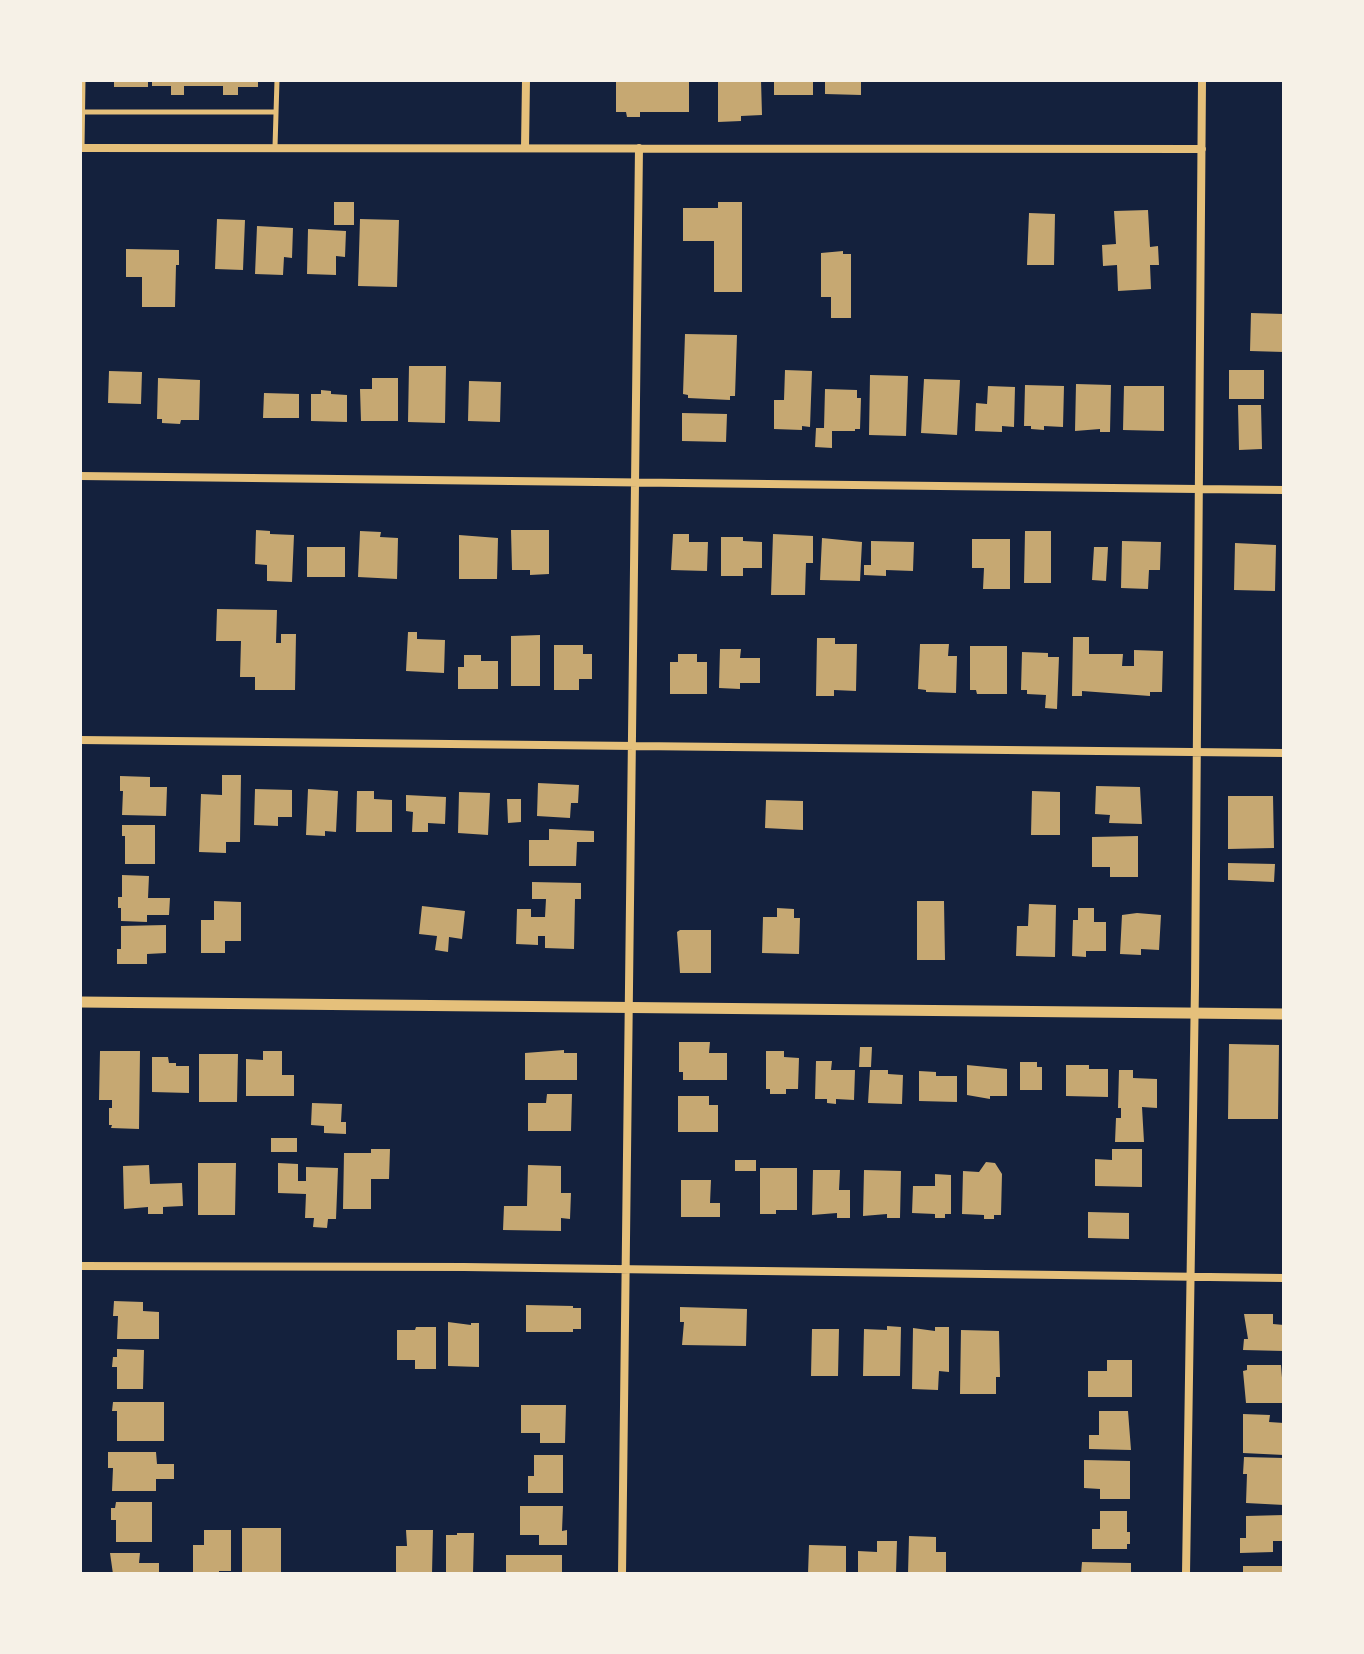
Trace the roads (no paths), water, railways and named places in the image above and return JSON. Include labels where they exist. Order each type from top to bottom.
[{"type":"street","points":[[525,148],[526,80]]},
{"type":"street","points":[[1186,1574],[1202,80]]},
{"type":"street","points":[[81,148],[1202,149]]},
{"type":"street","points":[[622,1574],[639,148]]},
{"type":"street","points":[[80,476],[1284,490]]},
{"type":"street","points":[[80,740],[1284,753]]},
{"type":"street","points":[[80,1002],[1284,1014]]},
{"type":"street","points":[[80,1266],[253,1265],[1284,1278]]},
{"type":"lane","points":[[81,148],[83,80]]},
{"type":"lane","points":[[275,147],[277,80]]},
{"type":"lane","points":[[83,112],[276,112]]}]
